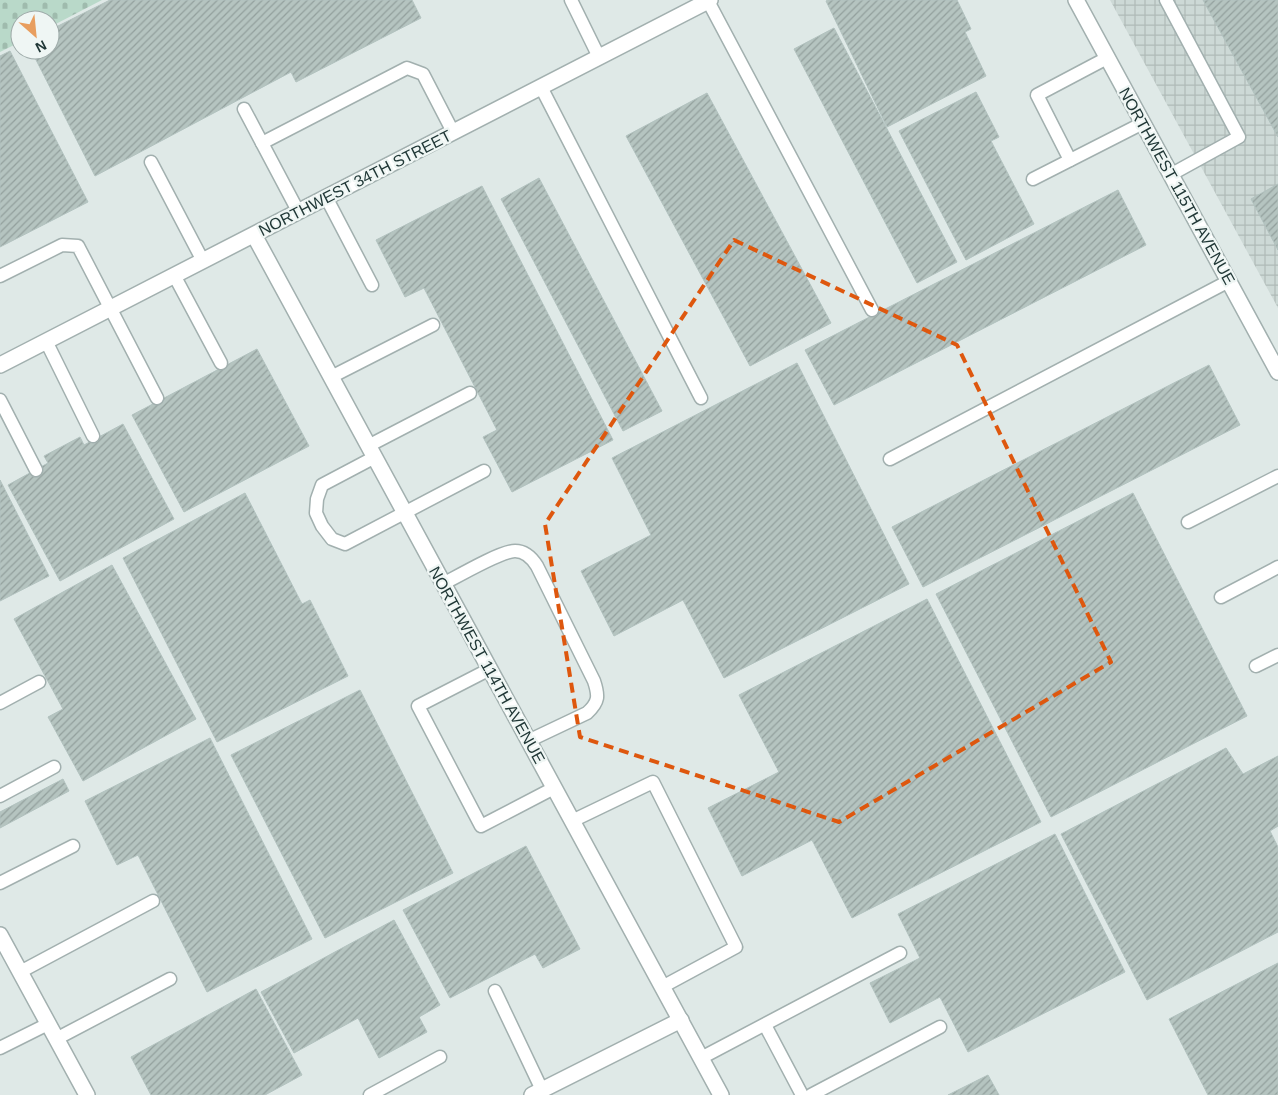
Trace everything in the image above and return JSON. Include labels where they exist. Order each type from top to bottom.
[{"type":"street","name":"NORTHWEST 34TH STREET","points":[[0,365],[709,0]]},
{"type":"street","name":"NORTHWEST 115TH AVENUE","points":[[1076,0],[1278,372]]},
{"type":"street","name":"NORTHWEST 114TH AVENUE","points":[[254,235],[721,1095]]},
{"type":"street","points":[[0,935],[86,1095]]},
{"type":"street","points":[[537,1092],[681,1020]]},
{"type":"lane","points":[[571,0],[599,57]]},
{"type":"lane","points":[[709,0],[872,310]]},
{"type":"lane","points":[[1166,0],[1240,137],[1170,174]]},
{"type":"lane","points":[[1070,160],[1037,95],[1107,58]]},
{"type":"lane","points":[[262,143],[407,68],[423,74],[452,132]]},
{"type":"lane","points":[[541,87],[701,398]]},
{"type":"lane","points":[[244,109],[298,211]]},
{"type":"lane","points":[[1034,179],[1143,124]]},
{"type":"lane","points":[[151,162],[202,261]]},
{"type":"lane","points":[[326,198],[372,285]]},
{"type":"lane","points":[[0,276],[62,245],[78,246],[157,398]]},
{"type":"lane","points":[[174,275],[221,363]]},
{"type":"lane","points":[[890,459],[1229,281]]},
{"type":"lane","points":[[332,377],[433,325]]},
{"type":"lane","points":[[46,341],[93,436]]},
{"type":"lane","points":[[470,393],[322,484],[317,499],[316,513],[322,526],[332,539],[345,544],[484,471]]},
{"type":"lane","points":[[0,400],[36,470]]},
{"type":"lane","points":[[1188,522],[1278,476]]},
{"type":"lane","points":[[443,584],[502,554],[514,551],[523,552],[532,558],[537,566],[598,691],[597,700],[587,713],[528,741]]},
{"type":"lane","points":[[1221,597],[1278,567]]},
{"type":"lane","points":[[1256,666],[1278,655]]},
{"type":"lane","points":[[490,669],[418,706],[481,826],[554,788]]},
{"type":"lane","points":[[0,704],[39,682]]},
{"type":"lane","points":[[0,796],[54,767]]},
{"type":"lane","points":[[572,821],[653,782],[736,947],[662,987]]},
{"type":"lane","points":[[0,883],[73,846]]},
{"type":"lane","points":[[20,972],[153,901]]},
{"type":"lane","points":[[701,1058],[900,953]]},
{"type":"lane","points":[[56,1038],[170,979]]},
{"type":"lane","points":[[495,991],[537,1092]]},
{"type":"lane","points":[[0,1048],[48,1024]]},
{"type":"lane","points":[[766,1025],[802,1095]]},
{"type":"lane","points":[[811,1095],[940,1027]]},
{"type":"lane","points":[[370,1095],[440,1057]]},
{"type":"highlighted area","points":[[734,240],[957,345],[1111,662],[839,822],[580,737],[545,524]]},
{"type":"shaded area","points":[[1110,0],[1278,0],[1278,308]]},
{"type":"green space","points":[[0,0],[102,0],[60,22],[60,10],[10,10],[10,47],[0,52]]},
{"type":"building","points":[[110,0],[412,0],[421,18],[296,82],[291,72],[95,176],[36,60],[60,60],[60,25]]},
{"type":"building","points":[[957,0],[971,29],[965,32],[986,76],[887,127],[826,1]]},
{"type":"building","points":[[1203,0],[1278,0],[1278,137]]},
{"type":"building","points":[[834,28],[957,262],[917,283],[794,49]]},
{"type":"building","points":[[10,51],[10,60],[15,60],[88,202],[0,247],[0,56]]},
{"type":"building","points":[[976,92],[999,137],[991,141],[1034,224],[966,260],[899,131]]},
{"type":"building","points":[[707,93],[831,323],[750,366],[626,136]]},
{"type":"building","points":[[539,178],[662,411],[623,431],[501,199]]},
{"type":"building","points":[[1278,184],[1278,250],[1251,199]]},
{"type":"building","points":[[482,186],[613,440],[512,492],[483,437],[497,430],[424,288],[405,297],[376,240]]},
{"type":"building","points":[[1118,190],[1146,245],[834,405],[805,350]]},
{"type":"building","points":[[257,349],[309,446],[184,512],[132,415]]},
{"type":"building","points":[[797,363],[909,584],[724,678],[683,600],[614,636],[581,571],[651,535],[612,458]]},
{"type":"building","points":[[1209,365],[1240,425],[923,587],[892,527]]},
{"type":"building","points":[[123,424],[174,519],[60,581],[8,485],[48,463],[44,456],[80,437],[84,445]]},
{"type":"building","points":[[0,480],[49,576],[0,601]]},
{"type":"building","points":[[245,493],[302,604],[310,600],[348,676],[217,742],[123,558]]},
{"type":"building","points":[[1133,493],[1247,716],[1051,817],[936,594]]},
{"type":"building","points":[[112,565],[196,719],[83,781],[48,717],[63,709],[14,619]]},
{"type":"building","points":[[927,599],[1041,822],[852,918],[812,840],[742,876],[708,808],[779,772],[739,695]]},
{"type":"building","points":[[360,690],[453,873],[325,938],[231,755]]},
{"type":"building","points":[[210,738],[312,939],[207,992],[138,855],[117,865],[85,801]]},
{"type":"building","points":[[1226,748],[1243,774],[1278,756],[1278,826],[1270,831],[1278,847],[1278,932],[1147,1000],[1061,834]]},
{"type":"building","points":[[63,779],[69,791],[0,828],[0,812]]},
{"type":"building","points":[[1055,834],[1125,972],[968,1052],[940,997],[890,1023],[870,983],[920,958],[898,914]]},
{"type":"building","points":[[526,846],[580,949],[543,968],[535,954],[450,998],[403,910]]},
{"type":"building","points":[[394,920],[440,1005],[419,1017],[427,1032],[379,1058],[358,1018],[294,1053],[261,992]]},
{"type":"building","points":[[1278,963],[1278,1095],[1208,1095],[1169,1019]]},
{"type":"building","points":[[256,989],[302,1075],[265,1095],[151,1095],[131,1057]]},
{"type":"building","points":[[988,1075],[999,1095],[948,1095]]}]
